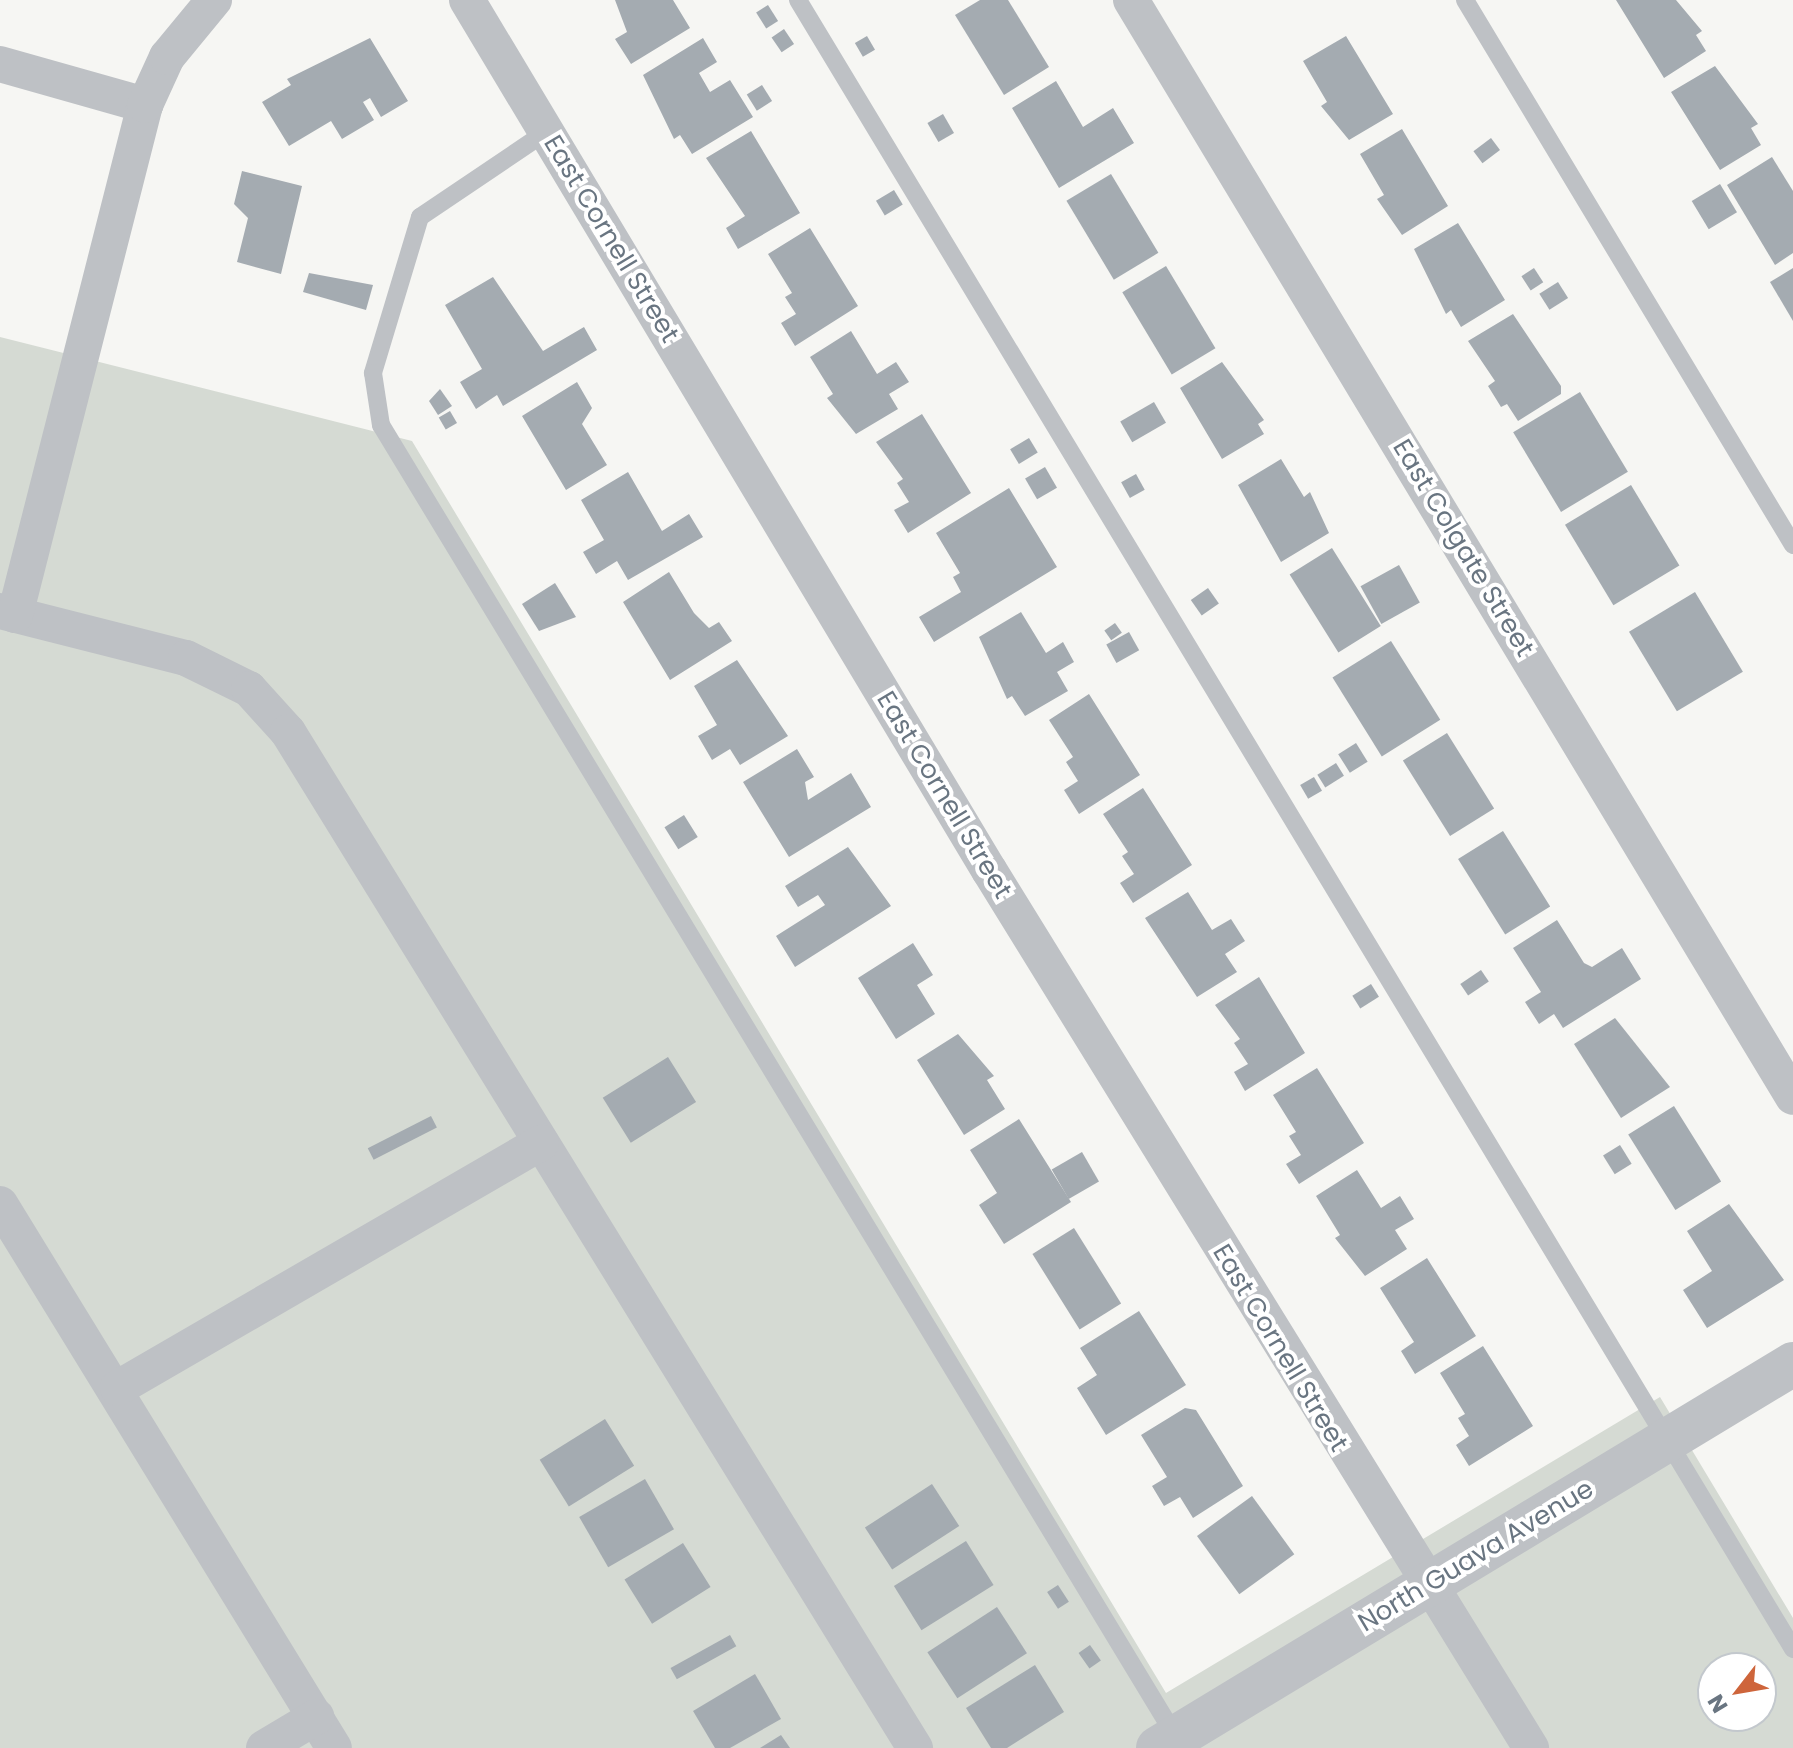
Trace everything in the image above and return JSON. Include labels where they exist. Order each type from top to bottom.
[{"type":"street","points":[[214,0],[167,57],[145,105],[71,391],[8,613],[186,658],[249,689],[288,732],[915,1748]]},
{"type":"street","name":"East Cornell Street","points":[[467,0],[1425,1586],[1531,1748]]},
{"type":"street","name":"East Colgate Street","points":[[1131,0],[1793,1097]]},
{"type":"street","points":[[0,64],[145,105]]},
{"type":"street","points":[[118,1388],[541,1143]]},
{"type":"street","points":[[0,1204],[118,1388],[334,1748]]},
{"type":"street","name":"North Guava Avenue","points":[[1168,1743],[1793,1364]]},
{"type":"street","points":[[264,1748],[316,1717]]},
{"type":"lane","points":[[798,0],[1793,1649]]},
{"type":"lane","points":[[1465,0],[1793,545]]},
{"type":"lane","points":[[546,132],[420,217],[373,373],[381,425],[1168,1743]]},
{"type":"shaded area","points":[[0,337],[412,441],[1166,1693],[1660,1397],[1793,1618],[1793,1748],[0,1748]]},
{"type":"building","points":[[615,0],[673,0],[690,28],[631,64],[615,39],[627,32]]},
{"type":"building","points":[[980,0],[1008,0],[1049,67],[1004,95],[955,15]]},
{"type":"building","points":[[1616,0],[1676,0],[1702,31],[1696,35],[1706,51],[1664,78]]},
{"type":"building","points":[[768,5],[778,21],[766,29],[756,12]]},
{"type":"building","points":[[784,29],[794,44],[782,52],[772,37]]},
{"type":"building","points":[[867,36],[875,50],[863,57],[855,43]]},
{"type":"building","points":[[1346,36],[1393,114],[1349,140],[1321,106],[1327,102],[1303,61]]},
{"type":"building","points":[[370,38],[408,101],[381,117],[370,98],[363,102],[374,120],[342,139],[331,121],[289,146],[262,102],[291,85],[287,79]]},
{"type":"building","points":[[703,38],[717,62],[699,73],[710,92],[730,80],[753,117],[692,154],[680,135],[674,139],[643,75]]},
{"type":"building","points":[[1715,66],[1758,124],[1751,128],[1761,145],[1720,170],[1671,92]]},
{"type":"building","points":[[1056,81],[1083,127],[1113,108],[1134,143],[1059,188],[1012,108]]},
{"type":"building","points":[[762,85],[772,101],[757,111],[747,95]]},
{"type":"building","points":[[943,114],[954,133],[938,142],[927,123]]},
{"type":"building","points":[[1402,129],[1448,206],[1402,235],[1377,199],[1384,195],[1360,154]]},
{"type":"building","points":[[751,131],[800,213],[738,249],[726,228],[745,216],[706,158]]},
{"type":"building","points":[[1491,138],[1500,150],[1482,163],[1473,151]]},
{"type":"building","points":[[1772,157],[1793,191],[1793,253],[1775,265],[1727,185]]},
{"type":"building","points":[[242,171],[302,186],[281,274],[237,262],[248,218],[234,204]]},
{"type":"building","points":[[1111,174],[1158,253],[1114,280],[1066,201]]},
{"type":"building","points":[[1720,184],[1737,212],[1709,229],[1692,201]]},
{"type":"building","points":[[894,190],[903,205],[885,215],[876,201]]},
{"type":"building","points":[[1458,223],[1505,300],[1461,327],[1451,310],[1446,314],[1414,249]]},
{"type":"building","points":[[810,228],[858,306],[795,346],[781,323],[796,314],[785,297],[792,293],[768,254]]},
{"type":"building","points":[[1166,266],[1215,348],[1172,375],[1122,292]]},
{"type":"building","points":[[1534,268],[1543,282],[1531,290],[1521,276]]},
{"type":"building","points":[[1793,268],[1793,321],[1770,282]]},
{"type":"building","points":[[309,273],[373,285],[366,310],[303,292]]},
{"type":"building","points":[[493,277],[543,351],[584,327],[597,350],[503,406],[497,395],[476,409],[460,382],[482,369],[445,305]]},
{"type":"building","points":[[1558,282],[1568,298],[1549,310],[1539,294]]},
{"type":"building","points":[[1513,314],[1561,386],[1561,394],[1518,421],[1507,404],[1501,407],[1488,386],[1495,381],[1468,341]]},
{"type":"building","points":[[851,331],[877,374],[896,362],[909,382],[889,394],[898,409],[856,434],[827,398],[833,394],[810,357]]},
{"type":"building","points":[[1222,362],[1264,420],[1258,424],[1264,434],[1222,459],[1180,388]]},
{"type":"building","points":[[577,382],[592,408],[582,424],[607,465],[566,490],[522,416]]},
{"type":"building","points":[[440,389],[452,406],[438,415],[429,401]]},
{"type":"building","points":[[1580,392],[1628,472],[1561,512],[1513,432]]},
{"type":"building","points":[[1154,402],[1166,423],[1132,442],[1120,422]]},
{"type":"building","points":[[450,411],[457,423],[446,430],[439,418]]},
{"type":"building","points":[[922,414],[971,493],[908,533],[894,510],[909,502],[897,483],[903,479],[876,442]]},
{"type":"building","points":[[1029,438],[1038,453],[1019,464],[1010,449]]},
{"type":"building","points":[[1281,459],[1304,497],[1310,492],[1329,533],[1281,562],[1238,485]]},
{"type":"building","points":[[1045,467],[1057,488],[1037,499],[1025,478]]},
{"type":"building","points":[[628,472],[662,531],[689,514],[703,537],[628,580],[617,561],[596,574],[583,552],[604,540],[581,500]]},
{"type":"building","points":[[1136,474],[1145,490],[1130,498],[1121,482]]},
{"type":"building","points":[[1631,485],[1679,566],[1613,605],[1565,525]]},
{"type":"building","points":[[1009,488],[1057,567],[934,642],[919,617],[961,592],[953,577],[960,573],[936,533]]},
{"type":"building","points":[[1332,548],[1381,626],[1338,653],[1290,574]]},
{"type":"building","points":[[1399,565],[1420,603],[1381,624],[1361,586]]},
{"type":"building","points":[[669,572],[694,613],[709,628],[719,622],[732,641],[670,680],[623,602]]},
{"type":"building","points":[[555,583],[576,617],[539,631],[522,604]]},
{"type":"building","points":[[1208,588],[1219,604],[1202,616],[1191,600]]},
{"type":"building","points":[[1695,592],[1743,672],[1677,711],[1629,632]]},
{"type":"building","points":[[1021,612],[1046,653],[1063,642],[1074,662],[1057,672],[1068,691],[1025,716],[1012,696],[1007,699],[979,637]]},
{"type":"building","points":[[1115,623],[1122,633],[1111,640],[1104,630]]},
{"type":"building","points":[[1129,632],[1139,650],[1116,663],[1106,645]]},
{"type":"building","points":[[1391,641],[1440,720],[1382,756],[1332,678]]},
{"type":"building","points":[[737,660],[788,736],[740,765],[730,749],[712,760],[698,736],[717,725],[694,686]]},
{"type":"building","points":[[1089,694],[1140,775],[1079,814],[1064,790],[1078,781],[1066,762],[1073,757],[1049,720]]},
{"type":"building","points":[[1447,733],[1494,808],[1450,836],[1403,761]]},
{"type":"building","points":[[1356,743],[1368,762],[1350,773],[1338,754]]},
{"type":"building","points":[[797,749],[814,777],[805,782],[808,800],[851,773],[871,807],[789,857],[743,782]]},
{"type":"building","points":[[1336,763],[1344,776],[1325,787],[1317,775]]},
{"type":"building","points":[[1314,777],[1322,791],[1308,799],[1300,785]]},
{"type":"building","points":[[1143,788],[1192,865],[1133,903],[1120,883],[1134,874],[1122,856],[1128,852],[1103,814]]},
{"type":"building","points":[[684,815],[698,837],[678,849],[664,827]]},
{"type":"building","points":[[1503,831],[1550,906],[1505,935],[1458,859]]},
{"type":"building","points":[[848,847],[891,906],[795,967],[776,936],[825,905],[818,895],[798,907],[785,886]]},
{"type":"building","points":[[1188,892],[1212,930],[1231,919],[1245,941],[1225,954],[1237,972],[1197,997],[1145,918]]},
{"type":"building","points":[[1557,920],[1584,963],[1592,967],[1622,948],[1641,979],[1563,1028],[1554,1014],[1539,1024],[1525,1002],[1541,992],[1513,948]]},
{"type":"building","points":[[913,943],[933,975],[917,985],[935,1014],[896,1039],[858,978]]},
{"type":"building","points":[[1481,970],[1489,982],[1468,996],[1460,984]]},
{"type":"building","points":[[1259,977],[1305,1053],[1245,1091],[1234,1072],[1248,1064],[1234,1043],[1240,1039],[1215,1005]]},
{"type":"building","points":[[1371,984],[1379,997],[1360,1008],[1352,996]]},
{"type":"building","points":[[1615,1018],[1670,1087],[1621,1118],[1574,1044]]},
{"type":"building","points":[[958,1034],[994,1076],[987,1080],[1005,1109],[964,1135],[917,1060]]},
{"type":"building","points":[[668,1057],[696,1102],[631,1143],[603,1098]]},
{"type":"building","points":[[1317,1068],[1364,1143],[1299,1184],[1286,1164],[1301,1155],[1289,1136],[1296,1132],[1273,1095]]},
{"type":"building","points":[[1674,1106],[1721,1181],[1675,1210],[1628,1135]]},
{"type":"building","points":[[431,1116],[437,1128],[374,1160],[368,1148]]},
{"type":"building","points":[[1019,1119],[1071,1202],[1004,1244],[979,1205],[997,1193],[970,1150]]},
{"type":"building","points":[[1620,1145],[1632,1164],[1615,1174],[1603,1156]]},
{"type":"building","points":[[1082,1152],[1099,1181],[1069,1199],[1052,1170]]},
{"type":"building","points":[[1357,1170],[1381,1208],[1400,1196],[1414,1219],[1395,1230],[1407,1249],[1365,1276],[1335,1238],[1340,1235],[1316,1196]]},
{"type":"building","points":[[1729,1204],[1784,1280],[1707,1328],[1683,1290],[1712,1271],[1687,1231]]},
{"type":"building","points":[[1074,1228],[1121,1303],[1080,1329],[1032,1254]]},
{"type":"building","points":[[1427,1258],[1476,1336],[1415,1374],[1401,1351],[1414,1342],[1380,1288]]},
{"type":"building","points":[[1139,1311],[1186,1385],[1106,1435],[1077,1388],[1097,1375],[1080,1348]]},
{"type":"building","points":[[1483,1346],[1533,1426],[1469,1466],[1456,1445],[1469,1436],[1458,1418],[1465,1414],[1440,1373]]},
{"type":"building","points":[[1185,1408],[1196,1410],[1243,1486],[1193,1518],[1180,1497],[1164,1506],[1152,1486],[1167,1477],[1141,1435]]},
{"type":"building","points":[[605,1419],[634,1466],[569,1506],[540,1460]]},
{"type":"building","points":[[645,1479],[674,1529],[608,1567],[579,1517]]},
{"type":"building","points":[[932,1484],[959,1526],[892,1570],[865,1528]]},
{"type":"building","points":[[1252,1496],[1294,1554],[1239,1594],[1197,1536]]},
{"type":"building","points":[[966,1541],[994,1585],[921,1630],[894,1586]]},
{"type":"building","points":[[683,1543],[711,1587],[652,1624],[624,1580]]},
{"type":"building","points":[[1058,1585],[1069,1602],[1058,1609],[1047,1592]]},
{"type":"building","points":[[997,1607],[1027,1653],[957,1698],[927,1652]]},
{"type":"building","points":[[730,1635],[736,1646],[677,1679],[671,1668]]},
{"type":"building","points":[[1090,1645],[1101,1661],[1089,1669],[1079,1653]]},
{"type":"building","points":[[1035,1665],[1064,1712],[1007,1748],[991,1748],[966,1708]]},
{"type":"building","points":[[755,1674],[781,1719],[730,1748],[715,1748],[693,1711]]},
{"type":"building","points":[[781,1735],[790,1748],[760,1748]]}]
